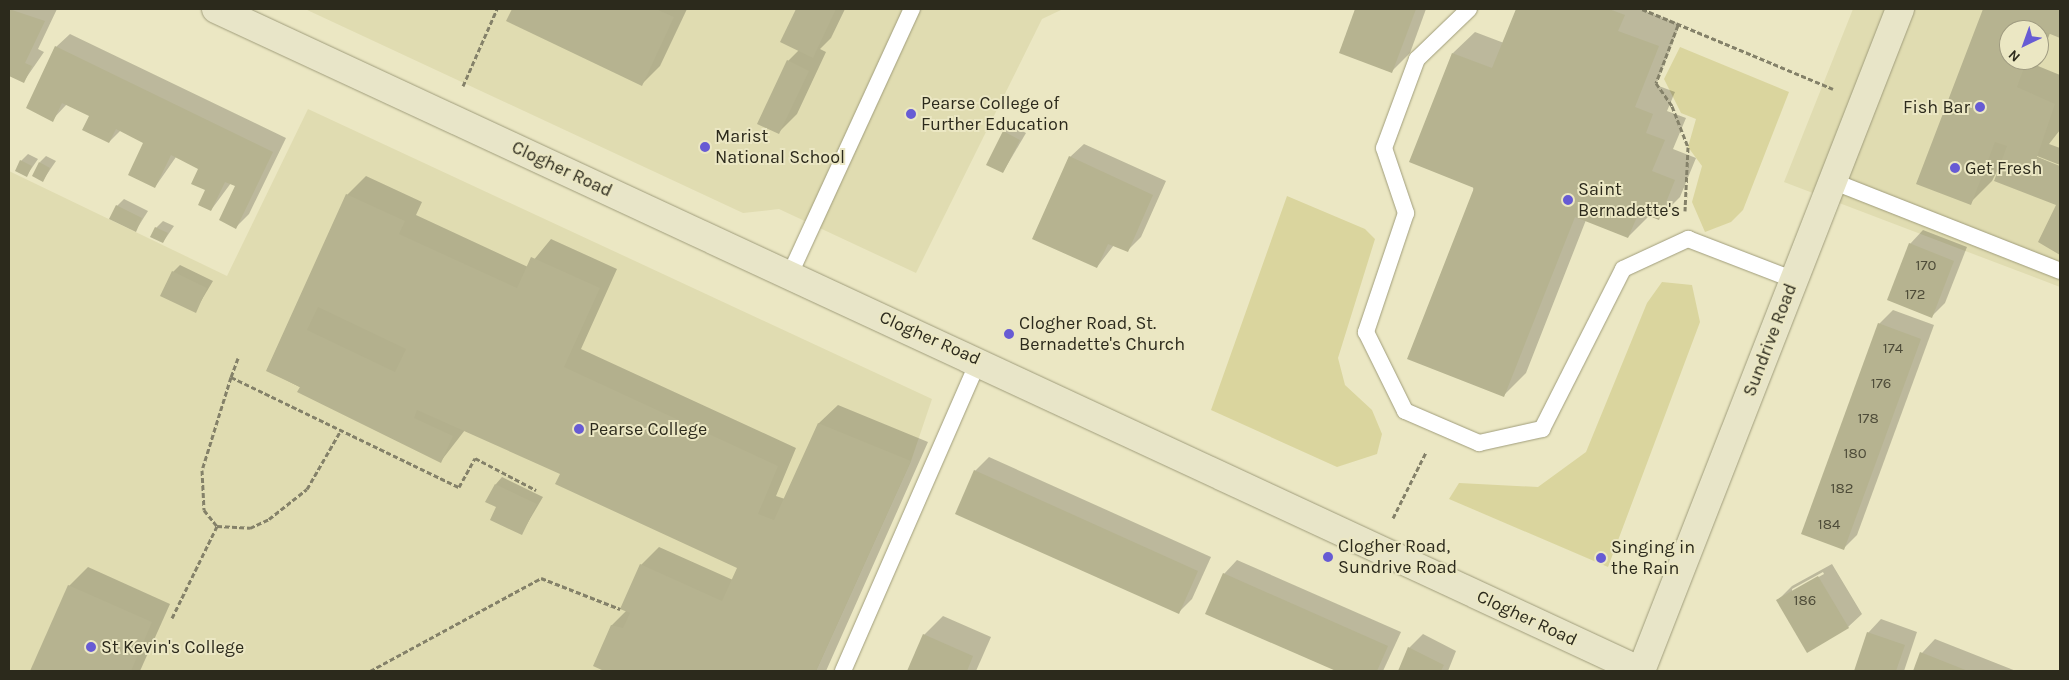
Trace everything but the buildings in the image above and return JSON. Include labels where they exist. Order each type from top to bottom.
[{"type":"street","name":"Clogher Road","points":[[216,9],[980,360],[1641,671]]},
{"type":"street","name":"Sundrive Road","points":[[1641,671],[1900,9]]},
{"type":"lane","points":[[790,274],[912,9]]},
{"type":"lane","points":[[1469,9],[1417,59],[1384,148],[1406,213],[1366,332],[1405,411],[1479,443],[1542,429],[1624,269],[1688,239],[1794,280]]},
{"type":"lane","points":[[1832,181],[2060,271]]},
{"type":"lane","points":[[843,671],[980,360]]},
{"type":"path","points":[[448,116],[497,9]]},
{"type":"path","points":[[1642,9],[1678,26],[1795,74]]},
{"type":"path","points":[[1678,26],[1656,83],[1672,106],[1688,147],[1684,190],[1688,239]]},
{"type":"path","points":[[238,358],[202,470],[204,510],[217,526],[250,528],[269,519],[307,489],[341,430]]},
{"type":"path","points":[[231,377],[460,487],[475,458],[536,490]]},
{"type":"path","points":[[1379,548],[1416,471]]},
{"type":"path","points":[[172,618],[217,526]]},
{"type":"path","points":[[370,671],[541,578],[620,608]]},
{"type":"shaded area","name":"Marist National School","points":[[305,9],[1063,9],[1042,19],[916,273],[779,209],[743,213]]},
{"type":"shaded area","points":[[1853,9],[2060,9],[2060,287],[1784,182]]},
{"type":"shaded area","points":[[1680,47],[1789,92],[1743,210],[1731,222],[1705,232],[1692,202],[1702,166],[1688,147],[1696,119],[1681,113],[1664,79]]},
{"type":"shaded area","points":[[308,109],[932,399],[911,461],[816,671],[9,671],[9,171],[227,276]]},
{"type":"shaded area","points":[[1287,196],[1365,229],[1375,239],[1338,358],[1345,385],[1372,410],[1382,434],[1377,454],[1337,467],[1211,410]]},
{"type":"shaded area","points":[[1662,282],[1692,285],[1700,322],[1608,567],[1449,499],[1459,483],[1538,487],[1586,452],[1647,303]]},
{"type":"place","name":"Fish Bar","points":[[1980,107]]},
{"type":"place","name":"Pearse College of Further Education","points":[[911,114]]},
{"type":"place","name":"Marist National School","points":[[705,147]]},
{"type":"place","name":"Get Fresh","points":[[1955,168]]},
{"type":"place","name":"Saint Bernadette's","points":[[1568,200]]},
{"type":"place","name":"Clogher Road, St. Bernadette's Church","points":[[1009,334]]},
{"type":"place","name":"Pearse College","points":[[579,429]]},
{"type":"place","name":"Clogher Road, Sundrive Road","points":[[1328,557]]},
{"type":"place","name":"Singing in the Rain","points":[[1601,558]]},
{"type":"place","name":"St Kevin's College","points":[[91,647]]}]
